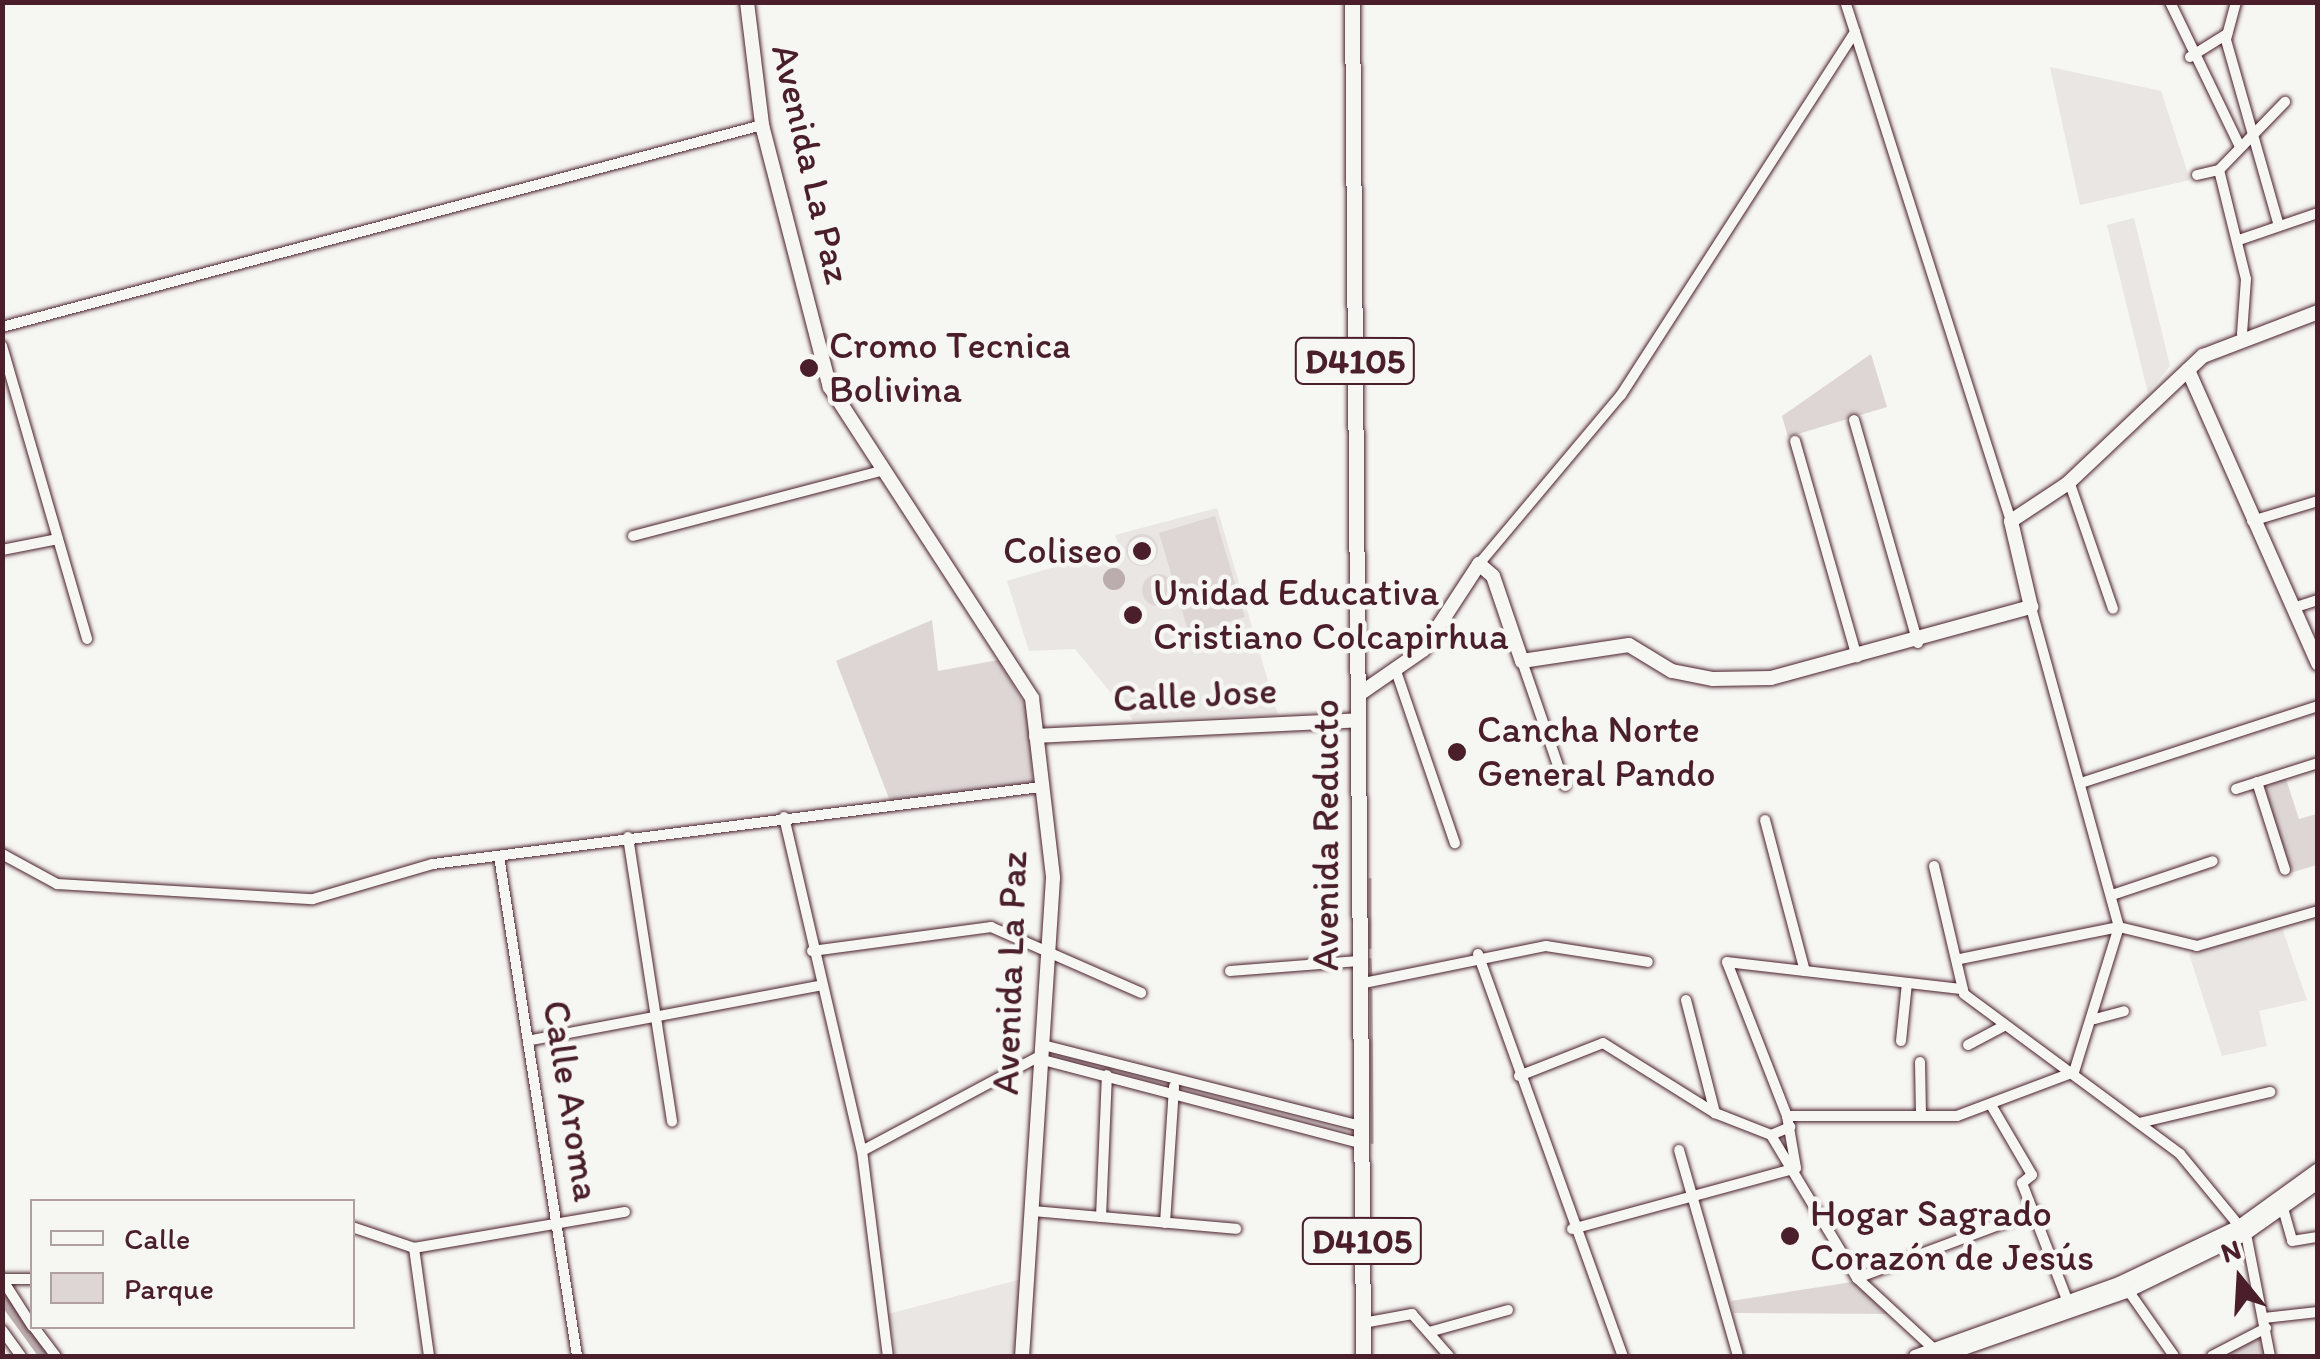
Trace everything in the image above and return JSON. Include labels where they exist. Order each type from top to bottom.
[{"type":"main road","name":"Avenida La Paz","points":[[747,2],[762,126],[830,387],[1032,698],[1053,878],[1022,1356]]},
{"type":"main road","name":"Avenida Reducto","points":[[1352,2],[1360,1134]]},
{"type":"main road","points":[[1358,695],[1397,674],[1479,564],[1494,576],[1522,661],[1629,645],[1672,671],[1735,681],[1918,644],[2031,608],[2011,521],[2070,481],[2188,370],[2242,334],[2318,312]]},
{"type":"main road","points":[[2188,370],[2318,664]]},
{"type":"main road","name":"Calle Jose","points":[[1036,736],[1358,720]]},
{"type":"main road","name":"D4105","points":[[1360,1134],[1363,1356]]},
{"type":"street","points":[[1846,2],[2011,521]]},
{"type":"street","points":[[2170,2],[2190,57],[2238,145]]},
{"type":"street","points":[[2236,2],[2228,34],[2250,138],[2280,226]]},
{"type":"street","points":[[1479,564],[1620,395],[1855,32]]},
{"type":"street","points":[[2190,57],[2228,34]]},
{"type":"street","points":[[2197,175],[2219,170],[2238,145],[2285,102]]},
{"type":"street","points":[[2,327],[762,126]]},
{"type":"street","points":[[2219,170],[2239,240],[2242,334]]},
{"type":"street","points":[[2239,240],[2318,213]]},
{"type":"street","points":[[2,346],[87,639]]},
{"type":"street","points":[[1854,420],[1918,644]]},
{"type":"street","points":[[1795,441],[1858,658]]},
{"type":"street","points":[[634,536],[884,470]]},
{"type":"street","points":[[2070,481],[2113,609]]},
{"type":"street","points":[[2252,521],[2318,501]]},
{"type":"street","points":[[2,550],[58,539]]},
{"type":"street","points":[[2293,608],[2318,600]]},
{"type":"street","points":[[1771,1135],[1788,1121],[1921,1112],[1957,1116],[2074,1072],[2095,1019],[2119,926],[2115,894],[2031,608]]},
{"type":"street","points":[[1522,661],[1565,786]]},
{"type":"street","points":[[1397,674],[1455,843]]},
{"type":"street","points":[[2084,782],[2318,706]]},
{"type":"street","points":[[2236,789],[2318,763]]},
{"type":"street","points":[[2257,782],[2285,870]]},
{"type":"street","points":[[2,854],[57,884],[313,900],[499,856],[1040,787]]},
{"type":"street","points":[[784,817],[819,986],[862,1151],[888,1356]]},
{"type":"street","points":[[1764,820],[1806,971]]},
{"type":"street","points":[[628,837],[653,1022],[672,1122]]},
{"type":"street","name":"Calle Aroma","points":[[499,856],[532,1040],[578,1356]]},
{"type":"street","points":[[2115,894],[2214,861]]},
{"type":"street","points":[[1934,866],[1960,960],[1962,989]]},
{"type":"street","points":[[1960,960],[2119,926],[2197,946],[2318,911]]},
{"type":"street","points":[[812,951],[992,927],[1141,993]]},
{"type":"street","points":[[1359,984],[1478,954],[1546,946],[1648,962]]},
{"type":"street","points":[[1478,954],[1572,1229],[1623,1356]]},
{"type":"street","points":[[1230,971],[1359,961]]},
{"type":"street","points":[[1796,1168],[1788,1121],[1728,962],[1962,989],[2003,1026],[2074,1072],[2180,1154],[2242,1230],[2270,1356]]},
{"type":"street","points":[[1901,1040],[1907,983]]},
{"type":"street","points":[[532,1040],[653,1022],[819,986]]},
{"type":"street","points":[[1686,1000],[1715,1113]]},
{"type":"street","points":[[2095,1019],[2124,1012]]},
{"type":"street","points":[[1968,1045],[2003,1026]]},
{"type":"street","points":[[1519,1076],[1603,1044],[1715,1113],[1771,1135],[1796,1168],[1857,1278],[1938,1353]]},
{"type":"street","points":[[1043,1053],[1108,1076],[1174,1086]]},
{"type":"street","points":[[862,1151],[1043,1053],[1360,1134]]},
{"type":"street","points":[[1920,1062],[1921,1112]]},
{"type":"street","points":[[1101,1217],[1108,1076]]},
{"type":"street","points":[[1165,1223],[1174,1086]]},
{"type":"street","points":[[2139,1123],[2270,1092]]},
{"type":"street","points":[[1991,1105],[2032,1175],[2022,1183],[2036,1211],[2069,1306]]},
{"type":"street","points":[[1679,1150],[1738,1356]]},
{"type":"street","points":[[1572,1229],[1796,1168]]},
{"type":"street","points":[[2282,1204],[2318,1169]]},
{"type":"street","points":[[1915,1356],[1938,1353],[2125,1286],[2242,1230],[2318,1183]]},
{"type":"street","points":[[2282,1204],[2292,1241],[2318,1237]]},
{"type":"street","points":[[1032,1211],[1236,1229]]},
{"type":"street","points":[[1857,1278],[2036,1211]]},
{"type":"street","points":[[355,1228],[414,1248],[560,1227],[624,1212]]},
{"type":"street","points":[[414,1248],[430,1356]]},
{"type":"street","points":[[3,1279],[30,1279]]},
{"type":"street","points":[[3,1279],[30,1321]]},
{"type":"street","points":[[2125,1286],[2174,1356]]},
{"type":"street","points":[[1429,1332],[1508,1310]]},
{"type":"street","points":[[2212,1356],[2265,1323],[2318,1312]]},
{"type":"street","points":[[1364,1323],[1412,1314],[1449,1356]]},
{"type":"street","points":[[35,1329],[56,1356]]},
{"type":"street","points":[[2,1330],[21,1356]]},
{"type":"shaded area","points":[[2050,67],[2161,91],[2190,180],[2080,205]]},
{"type":"shaded area","points":[[2134,218],[2170,366],[2148,393],[2107,225]]},
{"type":"shaded area","name":"Unidad Educativa Cristiano Colcapirhua","points":[[1217,508],[1278,715],[1133,720],[1075,649],[1029,651],[1007,581],[1120,548],[1115,535]]},
{"type":"shaded area","points":[[1114,568],[1122,571],[1122,587],[1114,590],[1106,587],[1103,579],[1106,571]]},
{"type":"shaded area","points":[[2282,928],[2307,1000],[2259,1011],[2267,1046],[2222,1056],[2189,954]]},
{"type":"shaded area","points":[[1022,1279],[1014,1356],[896,1356],[888,1314]]},
{"type":"green space","points":[[1871,354],[1887,407],[1788,437],[1782,416]]},
{"type":"green space","points":[[1215,516],[1245,617],[1189,634],[1159,533]]},
{"type":"green space","name":"Coliseo","points":[[1142,534],[1153,539],[1158,550],[1153,561],[1142,566],[1131,561],[1126,550],[1131,539]]},
{"type":"green space","points":[[1158,574],[1169,579],[1174,590],[1169,601],[1158,606],[1147,601],[1142,590],[1147,579]]},
{"type":"green space","points":[[932,620],[938,671],[998,660],[1027,708],[1033,783],[890,801],[836,661]]},
{"type":"green space","points":[[2286,779],[2299,819],[2317,814],[2317,865],[2290,873],[2264,786]]},
{"type":"green space","points":[[1852,1282],[1890,1314],[1734,1313],[1731,1301]]},
{"type":"green space","points":[[2259,1338],[2266,1356],[2219,1356]]},
{"type":"waterway","points":[[1370,879],[1370,947]]},
{"type":"waterway","points":[[1370,959],[1371,977]]},
{"type":"waterway","points":[[1371,990],[1372,1142]]},
{"type":"waterway","points":[[2,1294],[47,1356]]},
{"type":"place","name":"Cromo Tecnica Bolivina","points":[[809,368]]},
{"type":"place","name":"Coliseo","points":[[1142,551]]},
{"type":"place","name":"Unidad Educativa Cristiano Colcapirhua","points":[[1133,615]]},
{"type":"place","name":"Cancha Norte General Pando","points":[[1457,752]]},
{"type":"place","name":"Hogar Sagrado Corazón de Jesús","points":[[1790,1236]]}]
